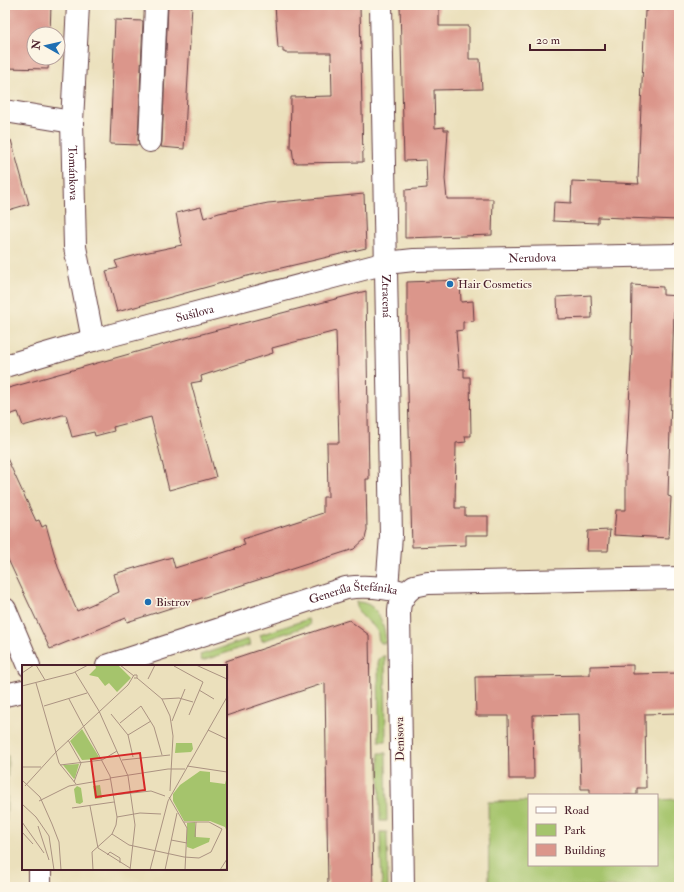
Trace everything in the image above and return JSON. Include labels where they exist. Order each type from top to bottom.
[{"type":"street","name":"Tománkova","points":[[78,5],[72,122],[75,247],[93,340]]},
{"type":"street","points":[[150,141],[155,5]]},
{"type":"street","name":"Ztracená","points":[[381,5],[391,536],[396,590]]},
{"type":"street","points":[[5,111],[72,122]]},
{"type":"street","name":"Nerudova","points":[[386,263],[414,260],[679,255]]},
{"type":"street","name":"Sušilova","points":[[5,366],[93,340],[386,263]]},
{"type":"street","name":"Generála Štefánika","points":[[110,665],[346,588],[365,586],[396,590],[428,583],[679,578]]},
{"type":"street","name":"Denisova","points":[[396,590],[401,600],[399,607],[398,649],[403,887]]},
{"type":"street","points":[[5,609],[30,665]]},
{"type":"street","points":[[5,695],[22,691]]},
{"type":"street","points":[[40,870],[40,887]]},
{"type":"green space","points":[[356,602],[370,605],[379,615],[384,629],[386,643],[380,642],[377,631],[359,612]]},
{"type":"green space","points":[[308,619],[310,625],[262,641],[260,635]]},
{"type":"green space","points":[[248,639],[250,645],[202,661],[200,655]]},
{"type":"green space","points":[[385,656],[386,741],[379,741],[378,663],[379,659]]},
{"type":"green space","points":[[379,753],[386,753],[387,821],[380,821]]},
{"type":"green space","points":[[5,754],[8,756],[5,887]]},
{"type":"green space","points":[[679,799],[679,887],[489,887],[488,802],[528,801],[528,866],[658,866],[658,800]]},
{"type":"green space","points":[[380,832],[387,832],[388,887],[382,887]]},
{"type":"building","points":[[8,5],[51,5],[50,26],[26,26],[26,66],[48,66],[48,69],[5,68]]},
{"type":"building","points":[[168,5],[192,5],[184,149],[161,147]]},
{"type":"building","points":[[275,5],[360,5],[363,162],[294,163],[292,148],[290,148],[291,97],[332,96],[331,53],[285,53],[283,52],[283,48],[278,48]]},
{"type":"building","points":[[400,5],[439,5],[439,26],[469,26],[469,59],[480,59],[482,89],[434,90],[435,128],[444,127],[444,130],[448,130],[445,179],[447,199],[493,199],[492,235],[405,238],[405,190],[427,188],[426,160],[404,161]]},
{"type":"building","points":[[648,5],[679,5],[679,220],[598,217],[598,223],[553,221],[554,202],[571,203],[572,181],[639,184],[638,178],[645,11],[648,11]]},
{"type":"building","points":[[115,20],[143,21],[139,145],[110,144]]},
{"type":"building","points":[[11,140],[29,204],[5,211],[5,141]]},
{"type":"building","points":[[364,194],[366,248],[243,277],[117,312],[106,271],[118,268],[115,261],[182,245],[176,213],[201,207],[204,218],[219,213],[268,203]]},
{"type":"building","points":[[460,280],[461,302],[473,301],[474,321],[463,322],[463,330],[456,331],[459,369],[464,369],[464,377],[470,377],[471,436],[465,436],[466,442],[456,443],[455,508],[465,508],[465,516],[488,516],[488,535],[466,535],[466,545],[412,547],[407,351],[407,282]]},
{"type":"building","points":[[632,285],[663,287],[663,295],[679,296],[679,309],[674,312],[668,496],[671,497],[669,538],[614,535],[616,510],[626,510],[626,466],[632,346]]},
{"type":"building","points":[[366,291],[369,479],[366,479],[367,530],[365,539],[354,549],[127,622],[126,618],[50,649],[5,553],[5,454],[36,521],[39,520],[42,527],[46,525],[58,567],[77,611],[119,592],[114,574],[172,557],[175,568],[245,545],[243,539],[323,513],[323,497],[328,497],[327,443],[339,443],[336,331],[272,348],[273,353],[201,376],[202,381],[191,383],[216,477],[169,490],[151,417],[113,427],[114,431],[95,436],[94,432],[72,437],[66,415],[23,426],[18,412],[5,416],[5,389],[179,340]]},
{"type":"building","points":[[591,295],[592,318],[558,319],[557,297]]},
{"type":"building","points":[[610,530],[608,551],[587,551],[588,531]]},
{"type":"building","points":[[349,620],[369,635],[373,887],[328,887],[325,683],[227,716],[226,661]]},
{"type":"building","points":[[633,665],[633,674],[679,673],[679,713],[645,714],[646,788],[637,788],[637,794],[590,794],[590,789],[581,789],[579,714],[533,715],[534,779],[509,779],[508,716],[476,716],[475,677],[590,675],[590,666]]},
{"type":"place","name":"Hair Cosmetics","points":[[450,284]]},
{"type":"place","name":"Bistrov","points":[[148,602]]}]
